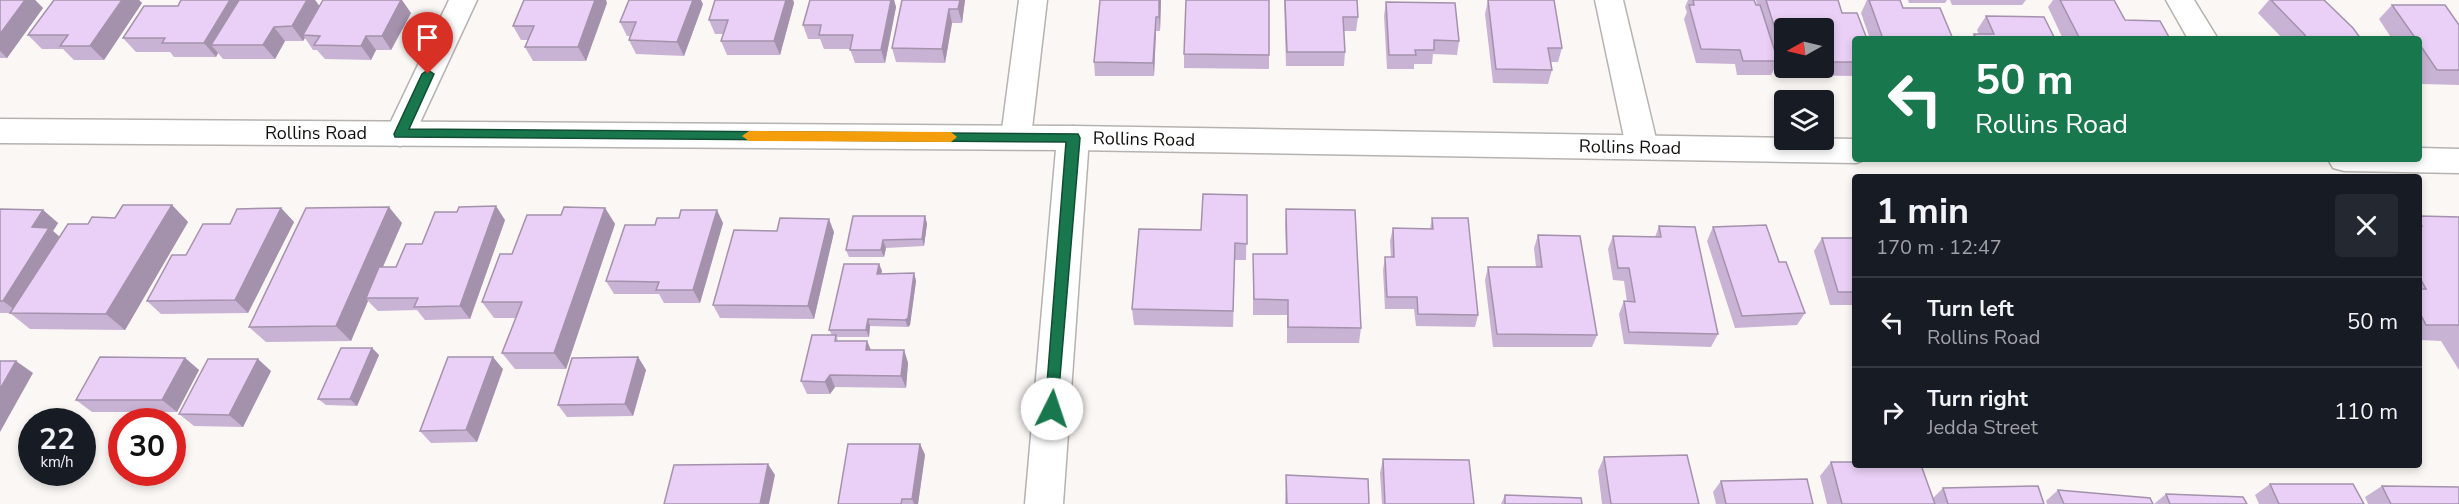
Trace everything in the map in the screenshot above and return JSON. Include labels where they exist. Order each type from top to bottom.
[{"type":"street","points":[[400,134],[463,0]]},
{"type":"street","points":[[1016,137],[1033,0]]},
{"type":"street","points":[[1609,0],[1642,147]]},
{"type":"street","points":[[2180,0],[2201,36]]},
{"type":"street","name":"Rollins Road","points":[[0,131],[1016,137],[1852,151]]},
{"type":"street","points":[[1044,504],[1073,138]]},
{"type":"street","points":[[2422,160],[2459,160]]},
{"type":"building","points":[[0,0],[25,0],[0,34]]},
{"type":"building","points":[[54,0],[122,0],[90,46],[60,46],[68,35],[28,35]]},
{"type":"building","points":[[181,0],[230,0],[204,43],[162,43],[165,38],[123,38],[144,6],[178,6]]},
{"type":"building","points":[[239,0],[307,0],[292,26],[274,27],[263,45],[211,45]]},
{"type":"building","points":[[323,0],[401,0],[382,36],[366,36],[361,46],[314,45],[320,36],[303,35]]},
{"type":"building","points":[[524,0],[595,0],[578,47],[525,47],[534,26],[513,26]]},
{"type":"building","points":[[629,0],[693,0],[677,42],[629,40],[636,22],[620,22]]},
{"type":"building","points":[[715,0],[786,0],[774,41],[721,41],[728,20],[709,20]]},
{"type":"building","points":[[810,0],[891,0],[881,50],[850,50],[853,35],[819,35],[821,25],[803,25]]},
{"type":"building","points":[[902,0],[960,0],[958,9],[949,9],[942,49],[892,48]]},
{"type":"building","points":[[1100,0],[1159,0],[1153,63],[1094,62]]},
{"type":"building","points":[[1186,0],[1269,0],[1269,55],[1184,54]]},
{"type":"building","points":[[1285,0],[1357,0],[1358,17],[1343,17],[1345,52],[1287,52]]},
{"type":"building","points":[[1488,0],[1554,0],[1562,48],[1548,48],[1552,70],[1496,69]]},
{"type":"building","points":[[1693,0],[1754,0],[1756,5],[1760,5],[1774,49],[1774,61],[1743,61],[1740,50],[1701,49],[1689,5],[1694,5]]},
{"type":"building","points":[[1766,0],[1838,0],[1842,13],[1857,13],[1866,36],[1852,36],[1852,62],[1834,62],[1834,18],[1774,18],[1774,26]]},
{"type":"building","points":[[1869,0],[1900,0],[1903,8],[1940,8],[1952,36],[1882,36]]},
{"type":"building","points":[[2060,0],[2114,0],[2125,20],[2160,21],[2168,36],[2078,36]]},
{"type":"building","points":[[2271,0],[2324,0],[2359,36],[2306,36]]},
{"type":"building","points":[[1386,2],[1455,3],[1459,41],[1434,40],[1434,50],[1415,50],[1416,55],[1389,55]]},
{"type":"building","points":[[2392,5],[2445,5],[2459,25],[2459,70],[2437,70],[2422,48],[2422,36],[2414,36]]},
{"type":"building","points":[[1986,16],[2044,17],[2054,36],[1975,36],[1974,34],[1994,34]]},
{"type":"building","points":[[1203,194],[1247,195],[1247,244],[1235,243],[1233,311],[1132,309],[1139,229],[1201,230]]},
{"type":"building","points":[[123,205],[172,205],[106,314],[10,313],[68,224],[88,224],[92,217],[115,218]]},
{"type":"building","points":[[496,206],[460,306],[414,307],[418,298],[366,298],[379,267],[396,267],[406,244],[422,244],[435,212],[457,212],[459,207]]},
{"type":"building","points":[[389,207],[336,326],[249,327],[306,208]]},
{"type":"building","points":[[564,207],[605,208],[554,353],[502,353],[522,302],[482,302],[500,254],[512,254],[527,215],[561,215]]},
{"type":"building","points":[[281,208],[235,300],[147,301],[172,255],[186,255],[203,224],[230,224],[237,209]]},
{"type":"building","points":[[0,209],[43,210],[32,227],[49,228],[3,301],[0,301]]},
{"type":"building","points":[[1286,209],[1355,210],[1361,328],[1288,327],[1288,300],[1254,299],[1253,254],[1287,254]]},
{"type":"building","points":[[681,210],[717,210],[693,290],[656,290],[659,282],[606,281],[625,225],[655,225],[657,218],[679,218]]},
{"type":"building","points":[[853,216],[925,216],[922,239],[883,240],[881,250],[846,250]]},
{"type":"building","points":[[2422,216],[2459,217],[2459,325],[2426,325],[2422,317],[2422,289],[2426,289],[2422,282]]},
{"type":"building","points":[[780,218],[829,219],[808,306],[713,305],[734,230],[777,231]]},
{"type":"building","points":[[1432,218],[1468,218],[1478,315],[1418,314],[1417,297],[1387,297],[1385,257],[1394,257],[1393,228],[1433,229]]},
{"type":"building","points":[[1766,225],[1779,262],[1786,262],[1805,313],[1742,316],[1713,227]]},
{"type":"building","points":[[1659,226],[1695,227],[1718,334],[1629,332],[1624,301],[1635,302],[1629,268],[1618,268],[1613,236],[1661,237]]},
{"type":"building","points":[[1538,235],[1580,236],[1597,335],[1497,334],[1488,267],[1542,267]]},
{"type":"building","points":[[1822,238],[1852,238],[1852,292],[1838,292]]},
{"type":"building","points":[[844,264],[879,264],[877,274],[914,273],[908,318],[905,320],[868,319],[866,330],[829,330]]},
{"type":"building","points":[[812,335],[836,335],[835,341],[867,341],[866,350],[904,350],[901,376],[830,375],[825,382],[801,381]]},
{"type":"building","points":[[341,348],[372,348],[350,399],[318,399]]},
{"type":"building","points":[[100,357],[185,358],[162,400],[76,400]]},
{"type":"building","points":[[448,357],[493,357],[466,430],[420,431]]},
{"type":"building","points":[[638,357],[625,404],[558,405],[572,358]]},
{"type":"building","points":[[208,359],[258,359],[229,415],[186,414],[186,408],[182,408]]},
{"type":"building","points":[[0,361],[16,361],[0,389]]},
{"type":"building","points":[[848,444],[920,444],[912,499],[902,499],[901,504],[838,504]]},
{"type":"building","points":[[1687,455],[1699,504],[1611,504],[1604,457]]},
{"type":"building","points":[[1383,459],[1469,460],[1474,504],[1385,504]]},
{"type":"building","points":[[1831,462],[1852,462],[1852,468],[1922,468],[1935,504],[1842,504]]},
{"type":"building","points":[[768,464],[760,504],[664,504],[674,465]]},
{"type":"building","points":[[1286,475],[1368,479],[1369,504],[1287,504]]},
{"type":"building","points":[[1807,479],[1813,504],[1726,504],[1721,481]]},
{"type":"building","points":[[2270,484],[2353,484],[2364,504],[2279,504]]},
{"type":"building","points":[[2038,486],[2044,504],[1948,504],[1943,488]]},
{"type":"building","points":[[2382,486],[2459,487],[2459,504],[2391,504]]},
{"type":"building","points":[[2058,490],[2150,498],[2153,504],[2064,504]]},
{"type":"building","points":[[2166,494],[2243,497],[2247,504],[2170,504]]},
{"type":"building","points":[[1505,495],[1581,498],[1582,504],[1505,504]]},
{"type":"slow traffic","points":[[749,136],[951,137]]},
{"type":"route","points":[[428,74],[400,134],[1073,138],[1052,409]]}]
